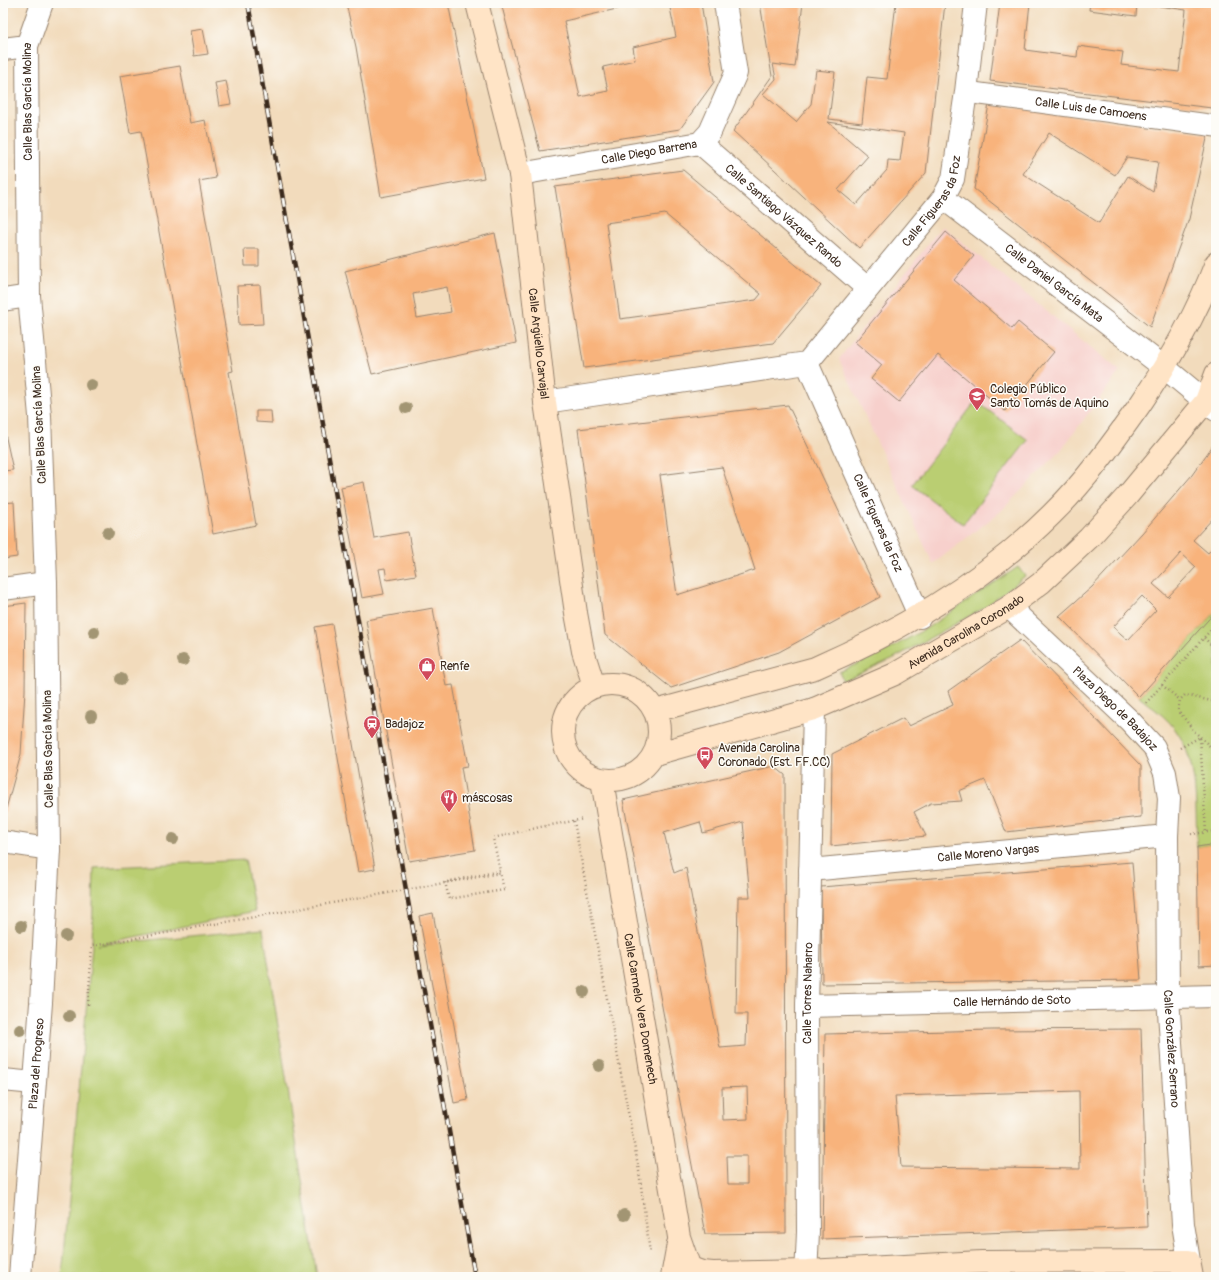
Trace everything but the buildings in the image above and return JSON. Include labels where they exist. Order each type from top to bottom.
[{"type":"main road","name":"Calle Argüello Carvajal","points":[[476,3],[520,174],[545,402],[576,614],[583,651],[594,686]]},
{"type":"main road","points":[[655,711],[815,668],[920,617],[974,581],[1017,547],[1053,514],[1107,451],[1165,368],[1216,263]]},
{"type":"main road","name":"Avenida Carolina Coronado","points":[[655,754],[814,709],[895,674],[1010,607],[1041,583],[1088,538],[1211,405],[1216,374]]},
{"type":"main road","points":[[608,683],[623,684],[636,690],[647,699],[655,711],[659,725],[659,740],[655,754],[646,767],[633,776],[618,780],[602,780],[586,774],[575,764],[566,750],[563,735],[564,720],[570,705],[580,694],[594,686],[608,683]]},
{"type":"main road","name":"Calle Carmelo Vera Domenech","points":[[602,780],[684,1274]]},
{"type":"main road","points":[[684,1274],[702,1272],[807,1274],[982,1262],[1190,1269]]},
{"type":"street","name":"Calle Blas García Molina","points":[[42,3],[27,46],[29,296],[40,416],[46,583],[49,850]]},
{"type":"street","name":"Calle Diego Barrena","points":[[520,174],[700,143],[710,132],[736,73],[725,3]]},
{"type":"street","name":"Calle Figueras da Foz","points":[[920,617],[807,363],[867,288],[944,198],[953,179],[966,92],[976,3]]},
{"type":"street","points":[[3,49],[27,46]]},
{"type":"street","name":"Calle Luis de Camoens","points":[[966,92],[1216,126]]},
{"type":"street","name":"Calle Santiago Vázquez Rando","points":[[700,143],[867,288]]},
{"type":"street","name":"Calle Daniel García Mata","points":[[944,198],[1165,368]]},
{"type":"street","points":[[3,300],[29,296]]},
{"type":"street","points":[[545,402],[807,363]]},
{"type":"street","points":[[1165,368],[1211,405]]},
{"type":"street","points":[[3,589],[46,583]]},
{"type":"street","name":"Plaza Diego de Badajoz","points":[[1010,607],[1130,721],[1154,747],[1165,773],[1169,798],[1167,836]]},
{"type":"street","name":"Calle Torres Naharro","points":[[807,1274],[807,1006],[814,709]]},
{"type":"street","name":"Calle Moreno Vargas","points":[[810,870],[1167,836]]},
{"type":"street","name":"Calle González Serrano","points":[[1167,836],[1168,997],[1183,1224],[1190,1269]]},
{"type":"street","points":[[3,842],[49,850]]},
{"type":"street","name":"Plaza del Progreso","points":[[20,1277],[41,1003],[49,850]]},
{"type":"street","name":"Calle Hernándo de Soto","points":[[807,1006],[1216,996]]},
{"type":"street","points":[[3,1080],[34,1083]]},
{"type":"path","points":[[1130,721],[1216,624]]},
{"type":"path","points":[[1204,638],[1216,649]]},
{"type":"path","points":[[1162,685],[1180,700]]},
{"type":"path","points":[[1216,702],[1185,695],[1180,700],[1178,710],[1200,737],[1216,752]]},
{"type":"path","points":[[1200,737],[1206,833]]},
{"type":"path","points":[[88,1004],[92,946],[430,885],[438,884],[446,883],[469,878],[500,873],[504,890],[449,899],[446,888],[445,882],[500,871],[493,838],[608,815]]},
{"type":"path","points":[[574,821],[639,1171],[650,1255]]},
{"type":"shaded area","name":"Colegio Público Santo Tomás de Aquino","points":[[942,226],[1120,371],[1061,450],[1000,512],[933,564],[839,359]]},
{"type":"green space","points":[[976,401],[1028,440],[963,524],[912,485]]},
{"type":"green space","points":[[1018,567],[1025,576],[984,608],[894,658],[843,681],[839,672],[882,653],[927,628]]},
{"type":"green space","points":[[1216,611],[1216,844],[1197,847],[1194,782],[1187,750],[1180,736],[1170,723],[1159,712],[1139,697]]},
{"type":"green space","points":[[245,860],[255,911],[97,945],[263,929],[317,1277],[62,1277],[92,946],[94,868]]},
{"type":"railway","points":[[248,3],[475,1277]]},
{"type":"place","name":"Colegio Público Santo Tomás de Aquino","points":[[977,411]]},
{"type":"place","name":"Renfe","points":[[427,681]]},
{"type":"place","name":"Badajoz","points":[[372,739]]},
{"type":"place","name":"Avenida Carolina Coronado (Est. FF.CC)","points":[[705,770]]},
{"type":"place","name":"máscosas","points":[[449,813]]}]
